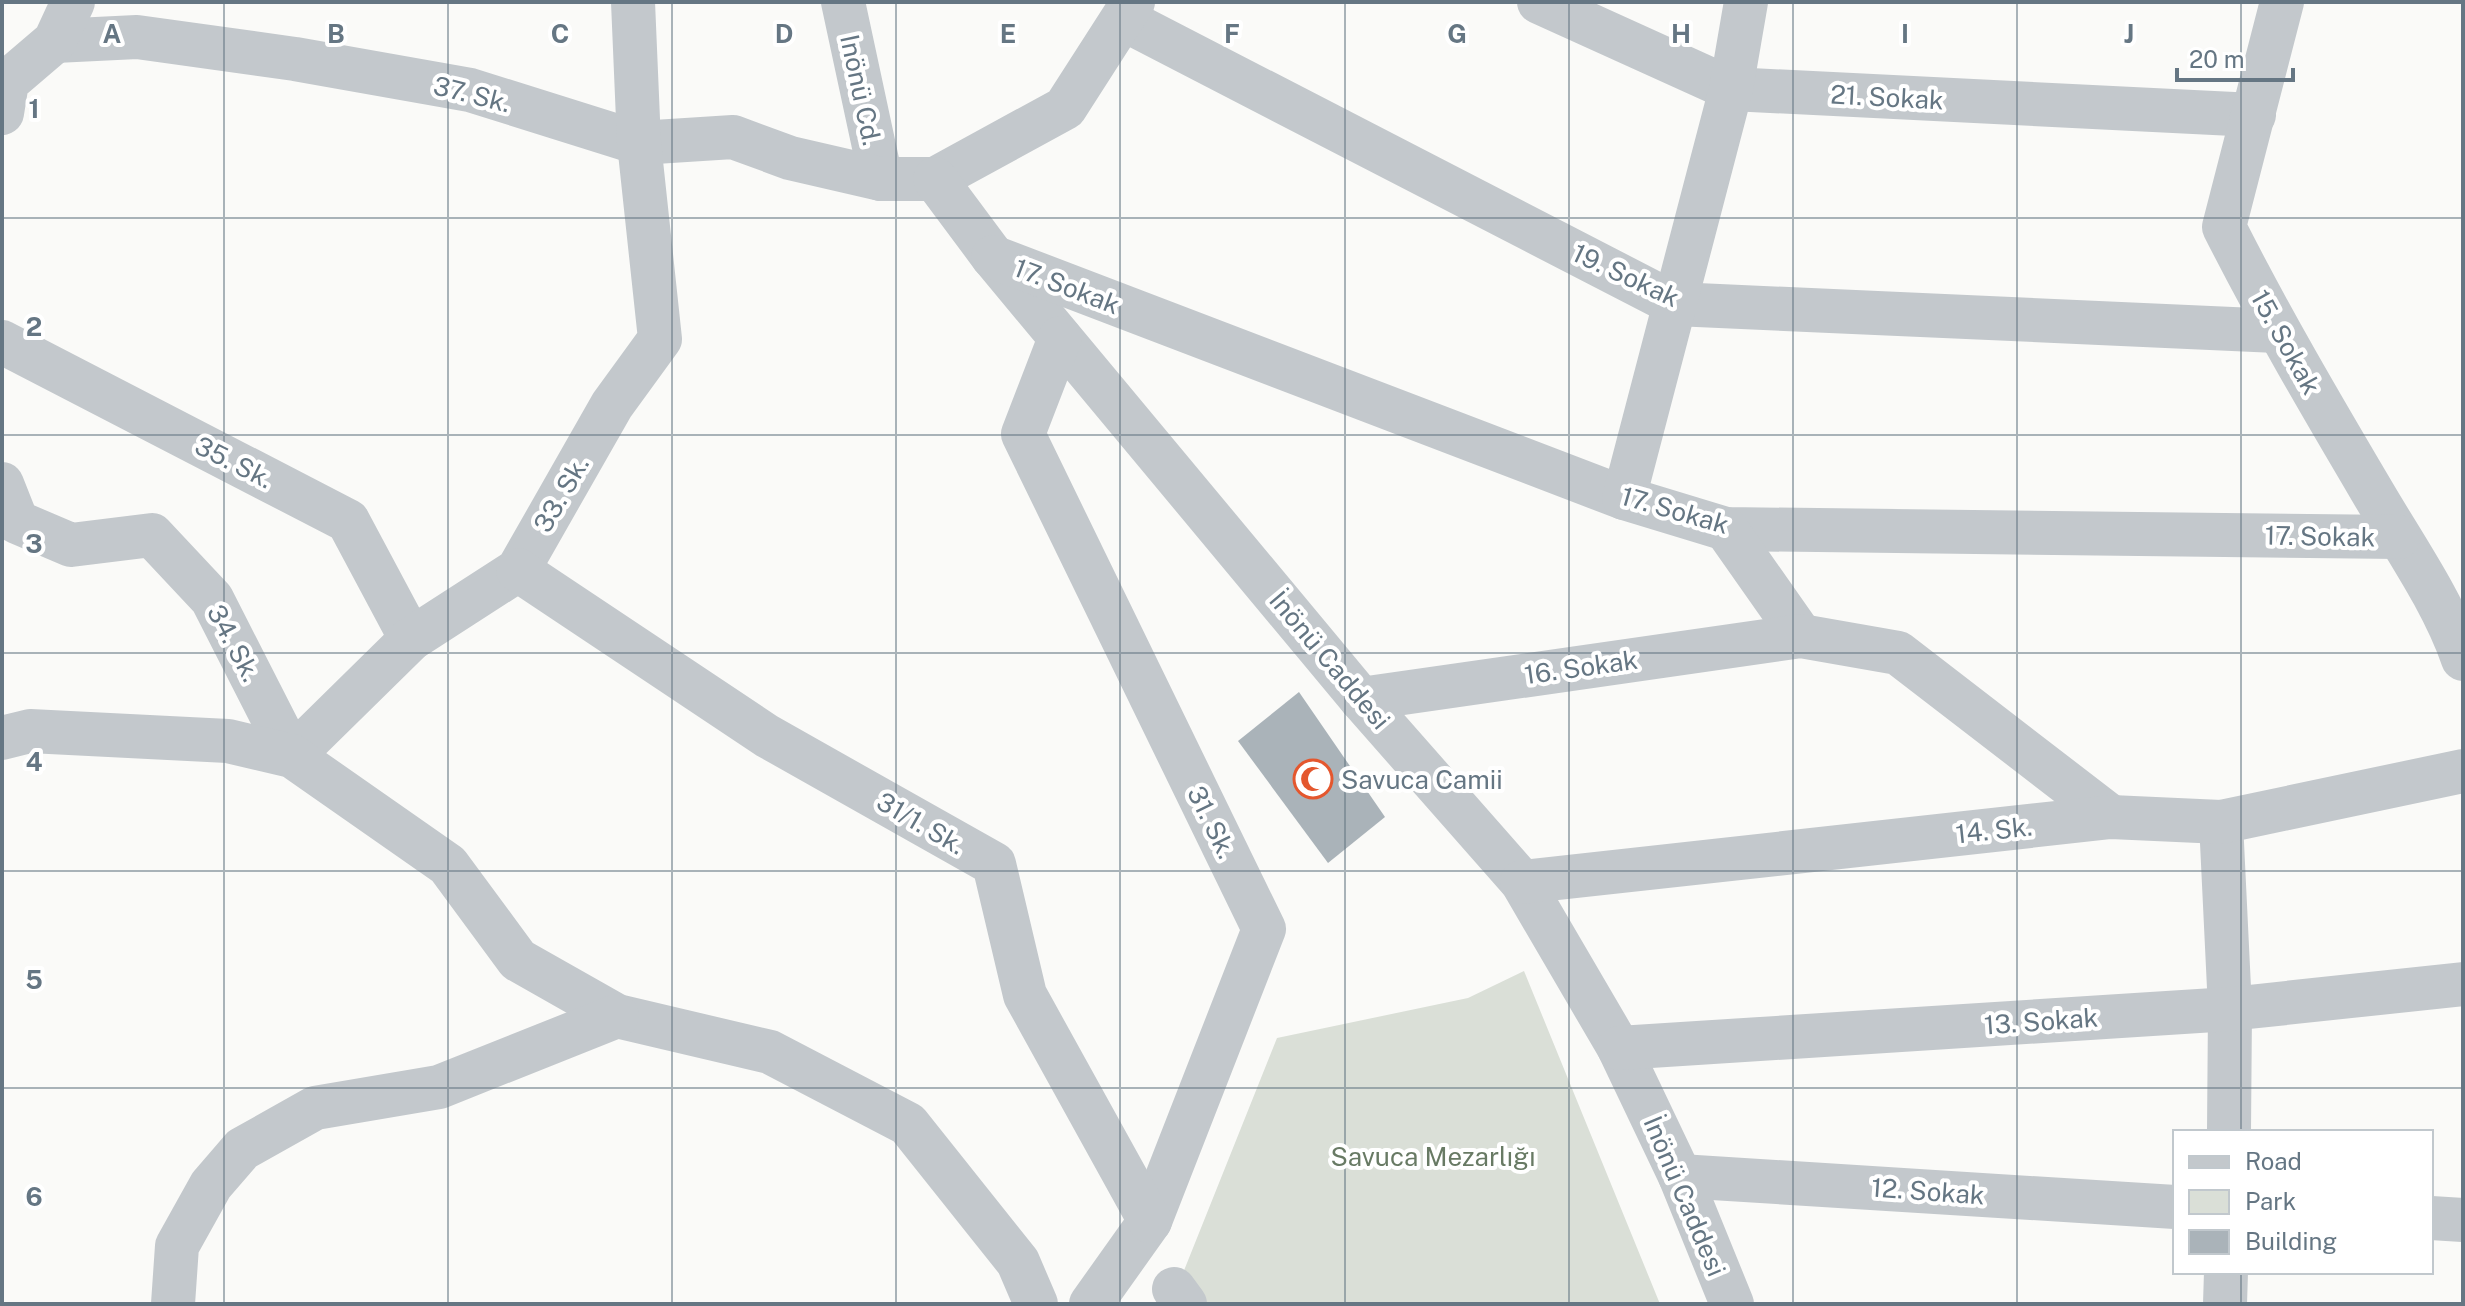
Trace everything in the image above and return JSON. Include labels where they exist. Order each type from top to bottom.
[{"type":"street","name":"33. Sk.","points":[[292,756],[411,639],[518,570],[612,405],[660,339],[639,143],[633,2]]},
{"type":"street","name":"Inönü Cd.","points":[[843,2],[881,179]]},
{"type":"street","name":"21. Sokak","points":[[1539,2],[1731,89],[2254,115]]},
{"type":"street","points":[[1624,498],[1731,89],[1746,2]]},
{"type":"street","name":"15. Sokak","points":[[2282,2],[2224,227],[2277,331],[2456,638],[2463,659]]},
{"type":"street","points":[[935,179],[1065,108],[1129,11]]},
{"type":"street","name":"19. Sokak","points":[[1129,11],[1675,304],[2277,331]]},
{"type":"street","name":"37. Sk.","points":[[64,21],[137,37],[295,59],[470,90],[639,143],[733,137],[790,158],[881,179],[935,179]]},
{"type":"street","points":[[2,113],[7,82],[64,21]]},
{"type":"street","name":"İnönü Caddesi","points":[[935,179],[993,257],[1361,699],[1522,882],[1619,1048],[1680,1176],[1732,1304]]},
{"type":"street","name":"17. Sokak","points":[[993,257],[1624,498],[1726,529],[2399,537]]},
{"type":"street","name":"31. Sk.","points":[[1060,338],[1023,434],[1264,929],[1150,1221],[1091,1304]]},
{"type":"street","name":"35. Sk.","points":[[2,342],[348,521],[411,639]]},
{"type":"street","name":"34. Sk.","points":[[2,484],[17,522],[71,545],[152,535],[212,599],[292,756]]},
{"type":"street","points":[[1726,529],[1801,636]]},
{"type":"street","name":"31/1. Sk.","points":[[518,570],[767,736],[994,864],[1025,995],[1150,1221]]},
{"type":"street","name":"16. Sokak","points":[[1361,699],[1801,636],[1898,653],[2111,817]]},
{"type":"street","points":[[2,738],[30,731],[228,741],[292,756],[448,865],[518,960],[617,1016],[770,1052],[908,1124],[1018,1262],[1036,1304]]},
{"type":"street","name":"14. Sk.","points":[[1522,882],[2111,817],[2221,822],[2463,771]]},
{"type":"street","points":[[2221,822],[2230,1009],[2229,1130]]},
{"type":"street","name":"13. Sokak","points":[[1619,1048],[2230,1009],[2463,984]]},
{"type":"street","points":[[173,1304],[177,1246],[211,1185],[242,1149],[315,1108],[439,1087],[617,1016]]},
{"type":"street","name":"12. Sokak","points":[[1680,1176],[2173,1207]]},
{"type":"street","points":[[2433,1218],[2463,1220]]},
{"type":"street","points":[[2225,1304],[2226,1274]]},
{"type":"green space","name":"Savuca Mezarlığı","points":[[1524,971],[1660,1304],[1206,1304],[1183,1273],[1277,1038],[1468,998]]},
{"type":"building","name":"Savuca Camii","points":[[1299,692],[1385,817],[1328,863],[1238,741]]},
{"type":"place","name":"Savuca Camii","points":[[1313,779]]}]
